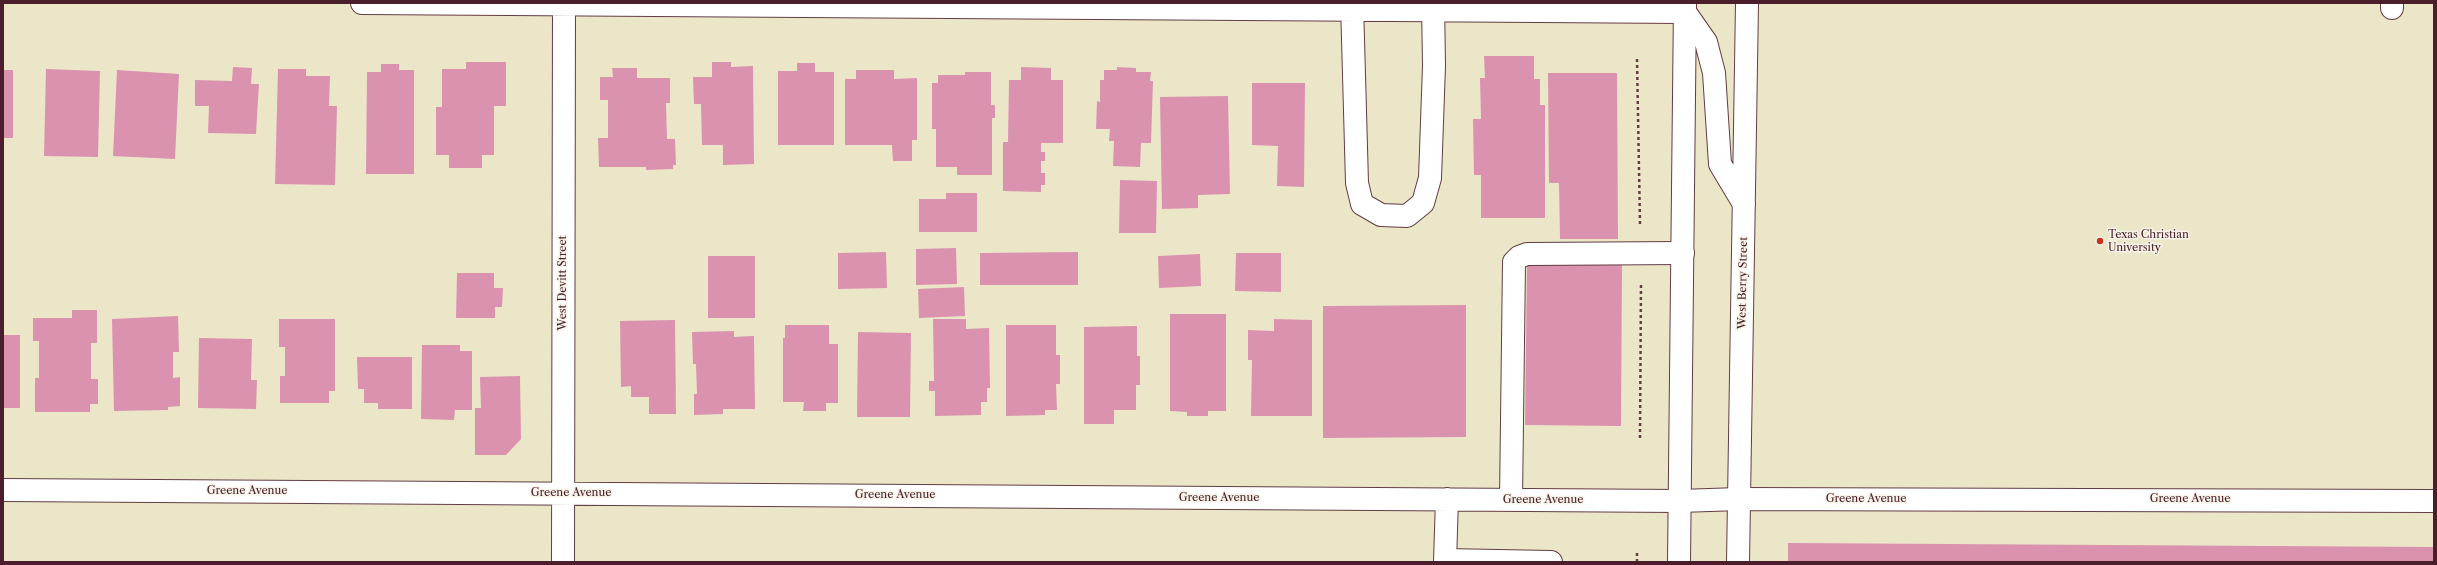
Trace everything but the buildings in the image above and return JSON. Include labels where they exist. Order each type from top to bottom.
[{"type":"street","points":[[362,3],[1685,8]]},
{"type":"street","name":"West Berry Street","points":[[1738,562],[1747,3]]},
{"type":"street","name":"West Devitt Street","points":[[563,562],[564,4]]},
{"type":"street","points":[[1352,6],[1357,182],[1362,204],[1381,215],[1407,216],[1424,202],[1430,178],[1434,66],[1433,6]]},
{"type":"street","points":[[1685,8],[1706,42],[1714,73],[1720,164],[1744,204]]},
{"type":"street","points":[[1679,562],[1685,8]]},
{"type":"street","points":[[1510,500],[1514,262],[1519,257],[1527,254],[1683,253]]},
{"type":"street","name":"Greene Avenue","points":[[3,490],[1680,501],[1739,499],[2434,500]]},
{"type":"street","points":[[1447,499],[1445,561],[1551,562]]},
{"type":"path","points":[[1637,553],[1637,562]]},
{"type":"place","name":"Texas Christian University","points":[[2100,241]]}]
